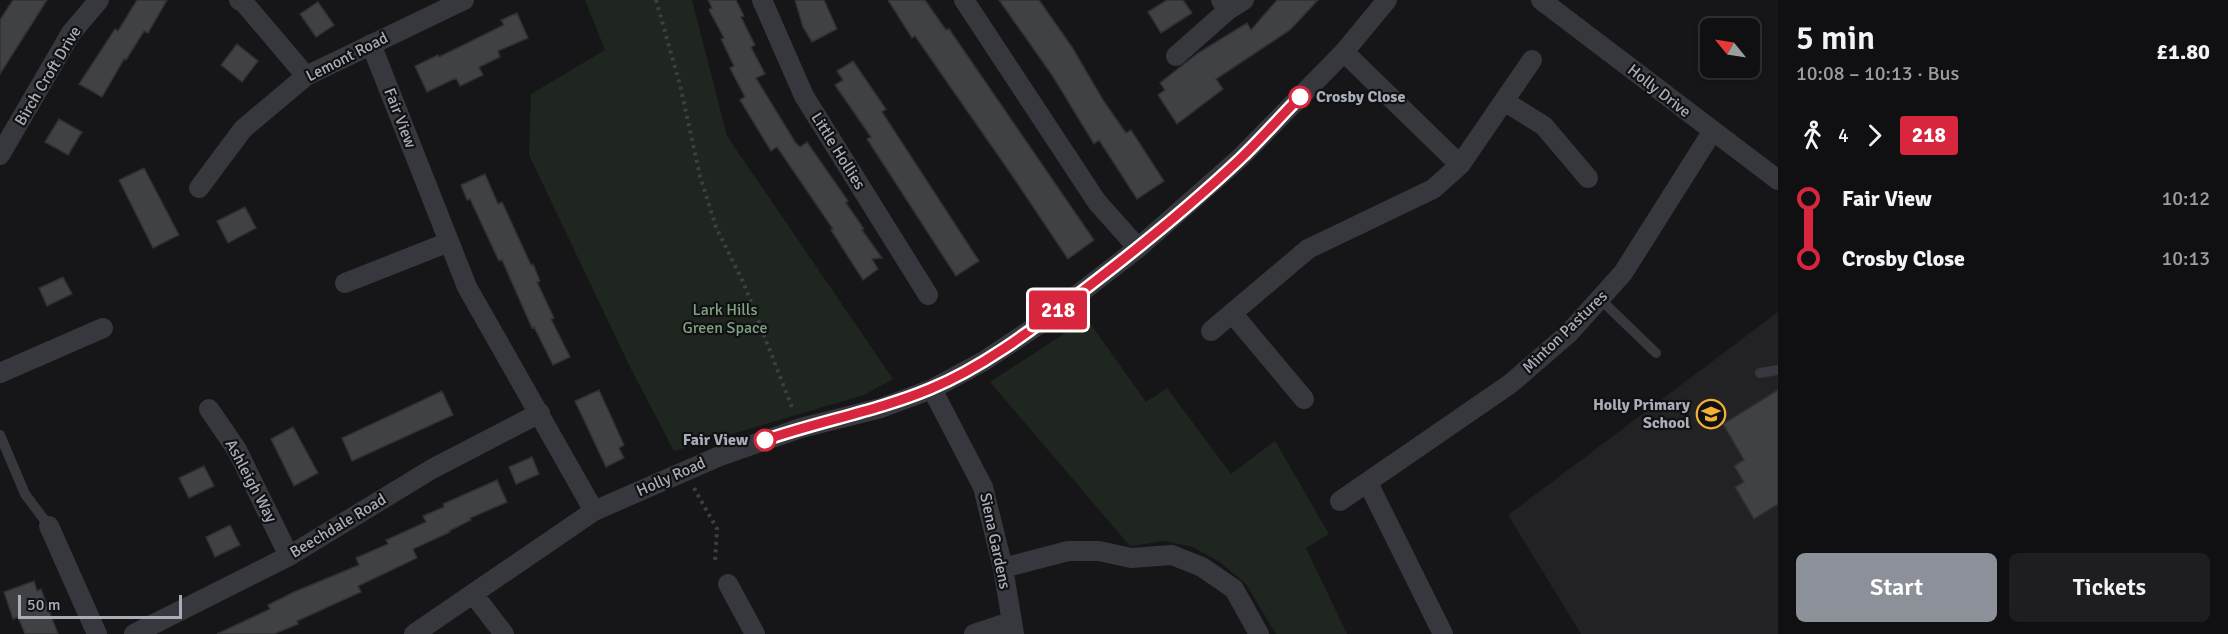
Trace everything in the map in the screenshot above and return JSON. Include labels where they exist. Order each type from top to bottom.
[{"type":"street","name":"Birch Croft Drive","points":[[0,155],[70,33],[99,0]]},
{"type":"street","points":[[239,0],[245,4],[306,76]]},
{"type":"street","name":"Little Hollies","points":[[762,0],[804,96],[928,295]]},
{"type":"street","points":[[964,0],[1096,202],[1138,248]]},
{"type":"street","name":"Holly Road","points":[[414,634],[594,511],[720,456],[801,428],[881,408],[932,388],[984,361],[1041,323],[1138,248],[1240,158],[1344,52],[1387,0]]},
{"type":"street","name":"Holly Drive","points":[[1541,0],[1712,132],[1776,173]]},
{"type":"street","name":"Lemont Road","points":[[200,188],[243,129],[306,76],[459,1]]},
{"type":"street","points":[[1176,56],[1231,3]]},
{"type":"street","name":"Fair View","points":[[371,44],[467,287],[594,511]]},
{"type":"street","points":[[1344,52],[1460,165]]},
{"type":"street","points":[[1211,331],[1308,249],[1433,189],[1460,165],[1532,60]]},
{"type":"street","points":[[1504,101],[1544,126],[1588,178]]},
{"type":"street","name":"Minton Pastures","points":[[1340,501],[1510,384],[1568,334],[1623,273],[1712,132]]},
{"type":"street","points":[[345,283],[449,242]]},
{"type":"street","points":[[1232,313],[1304,399]]},
{"type":"street","points":[[0,373],[103,328]]},
{"type":"street","name":"Siena Gardens","points":[[932,388],[983,487],[1003,568],[1012,628]]},
{"type":"street","name":"Ashleigh Way","points":[[209,409],[237,450],[289,556]]},
{"type":"street","name":"Beechdale Road","points":[[134,634],[289,556],[432,470],[540,413]]},
{"type":"street","points":[[1368,483],[1443,634]]},
{"type":"street","points":[[49,526],[97,634]]},
{"type":"street","points":[[1003,568],[1068,551],[1099,551],[1131,558],[1172,555],[1202,567],[1234,589],[1259,634]]},
{"type":"street","points":[[728,584],[748,632]]},
{"type":"street","points":[[474,595],[504,634]]},
{"type":"street","points":[[974,634],[1012,628]]},
{"type":"lane","points":[[1601,300],[1656,353]]},
{"type":"lane","points":[[1760,373],[1778,370]]},
{"type":"lane","points":[[0,435],[25,494],[49,526]]},
{"type":"path","points":[[656,0],[680,85],[700,176],[716,227],[744,284],[801,428]]},
{"type":"path","points":[[684,472],[717,529],[715,562]]},
{"type":"shaded area","name":"Holly Primary School","points":[[1778,312],[1778,634],[1581,634],[1508,515]]},
{"type":"green space","name":"Lark Hills Green Space","points":[[585,0],[692,0],[727,136],[893,379],[864,395],[674,451],[629,365],[529,155],[531,94],[605,50]]},
{"type":"green space","points":[[1087,319],[1146,402],[1167,388],[1231,474],[1275,441],[1329,534],[1306,548],[1347,634],[1276,634],[1246,584],[1220,562],[1193,547],[1165,541],[1130,546],[990,382]]},
{"type":"building","points":[[13,0],[47,0],[0,74],[0,20]]},
{"type":"building","points":[[137,0],[167,0],[148,33],[144,31],[126,60],[124,59],[102,97],[79,84],[115,29],[118,31]]},
{"type":"building","points":[[708,0],[736,0],[744,16],[741,17],[755,45],[751,47],[765,74],[756,78],[795,142],[800,147],[807,142],[848,201],[846,203],[864,229],[862,230],[882,258],[872,259],[878,269],[863,280],[831,230],[833,229],[777,147],[771,151],[740,100],[745,97],[730,68],[734,66],[721,39],[724,38],[709,10],[712,8]]},
{"type":"building","points":[[795,0],[824,0],[837,29],[812,42],[803,27]]},
{"type":"building","points":[[888,0],[925,0],[946,30],[949,29],[1094,240],[1068,259],[915,36],[912,38]]},
{"type":"building","points":[[999,0],[1039,0],[1072,47],[1103,100],[1126,133],[1131,130],[1164,181],[1137,199],[1099,140],[1094,144],[1052,75]]},
{"type":"building","points":[[1167,0],[1183,0],[1192,13],[1161,33],[1148,12]]},
{"type":"building","points":[[1277,0],[1318,0],[1290,30],[1216,79],[1223,89],[1177,124],[1158,95],[1165,90],[1160,83],[1198,53],[1247,23],[1251,30]]},
{"type":"building","points":[[318,2],[334,25],[316,37],[300,14]]},
{"type":"building","points":[[517,13],[528,38],[498,51],[500,57],[479,67],[483,75],[460,86],[456,78],[427,92],[415,66],[438,55],[439,57],[504,25],[501,20]]},
{"type":"building","points":[[237,44],[258,61],[242,82],[221,65]]},
{"type":"building","points":[[853,61],[886,109],[882,112],[979,261],[956,276],[867,139],[871,137],[835,85],[843,80],[837,71]]},
{"type":"building","points":[[59,119],[82,132],[68,155],[45,142]]},
{"type":"building","points":[[144,168],[179,235],[153,248],[119,180]]},
{"type":"building","points":[[485,174],[498,204],[502,202],[531,265],[533,264],[540,281],[537,282],[554,318],[551,319],[570,357],[553,365],[534,327],[532,328],[502,260],[499,261],[461,185]]},
{"type":"building","points":[[245,207],[256,228],[228,243],[217,221]]},
{"type":"building","points":[[63,277],[72,294],[47,306],[39,288]]},
{"type":"building","points":[[599,390],[624,445],[619,448],[624,458],[606,467],[575,401]]},
{"type":"building","points":[[1778,390],[1778,504],[1754,519],[1735,487],[1744,482],[1734,466],[1744,460],[1723,424]]},
{"type":"building","points":[[442,391],[453,415],[352,461],[342,438]]},
{"type":"building","points":[[293,427],[318,473],[294,486],[271,439]]},
{"type":"building","points":[[532,457],[539,474],[516,484],[509,467]]},
{"type":"building","points":[[204,466],[214,486],[189,498],[179,478]]},
{"type":"building","points":[[497,480],[507,502],[470,518],[471,520],[450,532],[413,549],[417,558],[358,586],[361,592],[274,634],[217,634],[270,609],[268,605],[294,592],[359,565],[356,558],[388,544],[386,540],[426,522],[423,516],[444,507],[443,504]]},
{"type":"building","points":[[230,525],[240,545],[215,557],[206,537]]},
{"type":"building","points":[[34,581],[37,591],[41,589],[58,634],[25,634],[18,617],[13,619],[4,592]]},
{"type":"bus line","name":"218","points":[[765,440],[801,428],[881,408],[932,388],[984,361],[1041,323],[1138,248],[1240,158],[1300,97]]},
{"type":"place","name":"Crosby Close","points":[[1300,97]]},
{"type":"place","name":"Holly Primary School","points":[[1711,414]]},
{"type":"place","name":"Fair View","points":[[765,440]]}]
